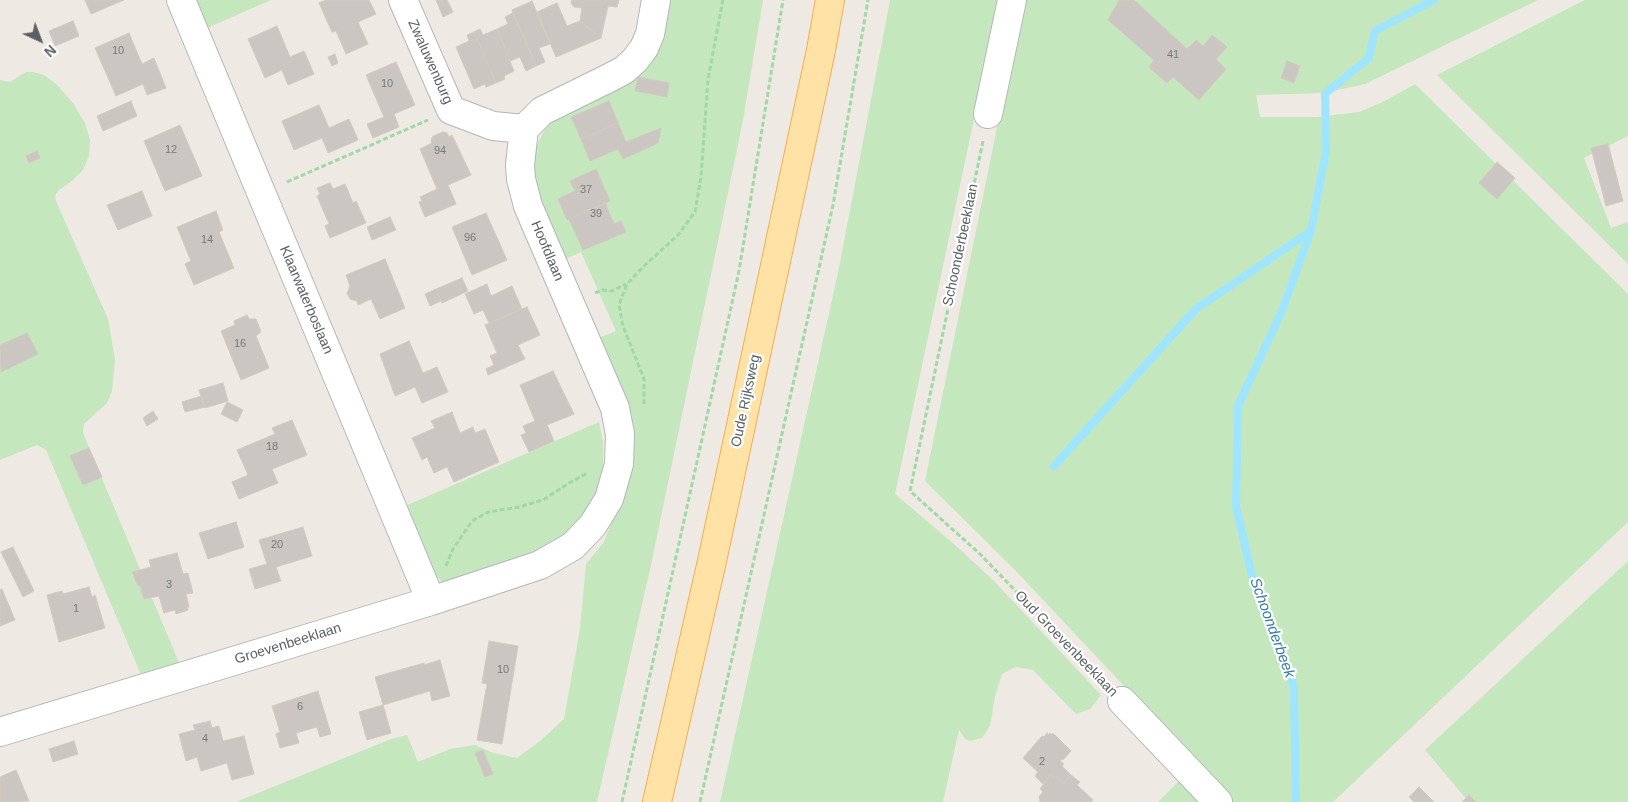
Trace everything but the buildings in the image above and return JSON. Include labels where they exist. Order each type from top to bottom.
[{"type":"main road","name":"Oude Rijksweg","points":[[657,802],[714,551],[819,60],[830,0]]},
{"type":"street","name":"Klaarwaterboslaan","points":[[180,0],[431,601]]},
{"type":"street","name":"Zwaluwenburg","points":[[403,0],[451,110],[493,126],[524,129]]},
{"type":"street","points":[[524,129],[542,111],[624,70],[635,60],[644,48],[650,34],[656,0]]},
{"type":"street","points":[[988,114],[1012,0]]},
{"type":"street","name":"Hoofdlaan","points":[[524,129],[520,165],[521,179],[528,206],[615,408],[620,434],[619,464],[609,499],[593,525],[573,546]]},
{"type":"street","name":"Groevenbeeklaan","points":[[0,732],[431,601],[540,565],[573,546]]},
{"type":"street","name":"Oud Groevenbeeklaan","points":[[1122,701],[1218,802]]},
{"type":"path","points":[[570,304],[602,290],[612,291],[627,284],[678,235],[695,212],[701,177],[708,79],[723,0]]},
{"type":"path","points":[[622,802],[739,271],[783,0]]},
{"type":"path","points":[[700,802],[833,205],[868,0]]},
{"type":"path","points":[[261,194],[451,110]]},
{"type":"path","name":"Schoonderbeeklaan","points":[[910,491],[988,114]]},
{"type":"path","points":[[627,284],[619,305],[623,326],[644,379],[644,405]]},
{"type":"path","points":[[431,601],[453,549],[472,521],[488,512],[519,507],[543,500],[592,471],[619,464]]},
{"type":"path","name":"Oud Groevenbeeklaan","points":[[910,491],[981,555],[1122,701]]},
{"type":"green space","points":[[196,0],[271,0],[207,28]]},
{"type":"green space","points":[[665,0],[763,0],[743,120],[651,565],[597,802],[236,802],[391,739],[407,735],[418,762],[450,749],[475,745],[493,753],[517,758],[540,741],[564,719],[580,629],[586,564],[604,542],[617,508],[596,339],[616,331],[581,252],[561,261],[532,183],[531,164],[536,147],[545,129],[558,116],[633,75]]},
{"type":"green space","points":[[890,0],[999,0],[895,494],[992,579],[1101,695],[1090,709],[1076,714],[1033,670],[1016,667],[1002,674],[995,696],[990,726],[982,738],[970,741],[965,739],[959,730],[943,802],[720,802],[838,273]]},
{"type":"green space","points":[[1023,0],[1538,0],[1365,84],[1323,93],[1256,95],[1260,117],[1317,117],[1359,112],[1383,102],[1415,84],[1628,294],[1628,522],[1333,802],[1233,802],[1015,570],[925,481]]},
{"type":"green space","points":[[1585,0],[1628,0],[1628,136],[1584,158],[1611,228],[1628,222],[1628,264],[1437,75]]},
{"type":"green space","points":[[26,72],[44,75],[57,85],[73,103],[85,123],[90,140],[89,156],[83,170],[55,195],[108,319],[115,360],[112,391],[107,403],[84,424],[83,433],[180,665],[142,677],[46,450],[37,445],[0,460],[0,80],[10,82]]},
{"type":"green space","points":[[599,422],[603,442],[603,482],[573,533],[533,555],[446,586],[432,571],[403,507]]},
{"type":"green space","points":[[1628,561],[1628,802],[1469,802],[1425,750]]},
{"type":"green space","points":[[1180,780],[1201,802],[1158,802]]},
{"type":"waterway","name":"Schoonderbeek","points":[[1296,802],[1294,687],[1255,589],[1236,506],[1238,406],[1281,313],[1311,231],[1326,151],[1325,94],[1369,58],[1375,31],[1434,0]]},
{"type":"waterway","name":"Schoonderbeek","points":[[1054,466],[1196,309],[1311,231]]}]
